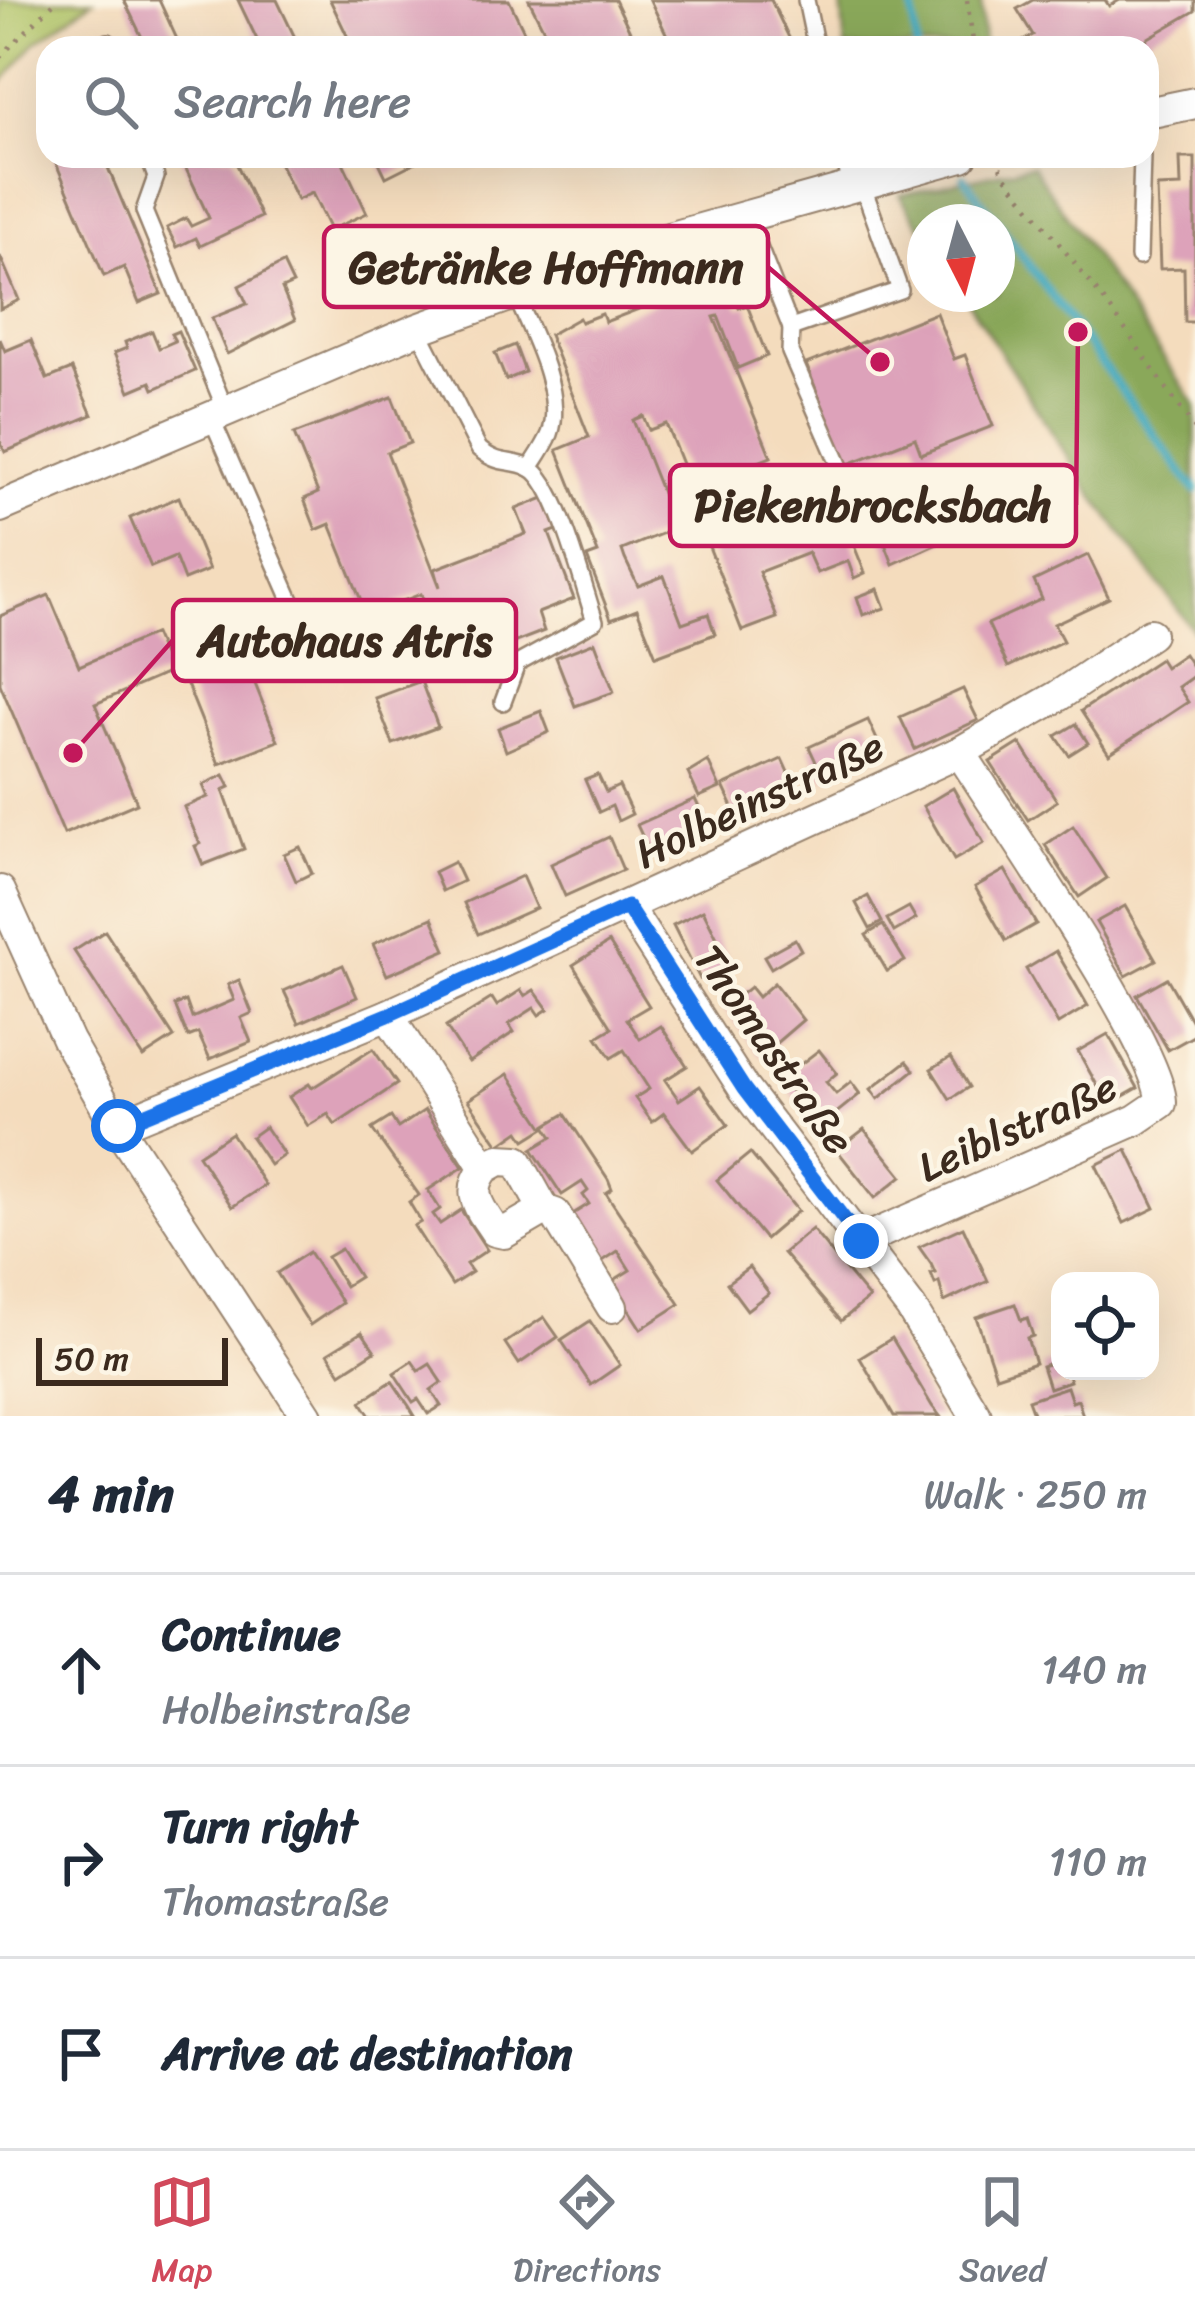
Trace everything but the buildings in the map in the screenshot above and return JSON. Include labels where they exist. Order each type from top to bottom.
[{"type":"street","points":[[1159,111],[1195,104]]},
{"type":"street","points":[[0,507],[418,329],[672,237],[747,217],[852,175],[893,168]]},
{"type":"street","name":"Holbeinstraße","points":[[118,1126],[388,1015],[960,752],[1058,696],[1150,634]]},
{"type":"street","name":"Leiblstraße","points":[[861,1241],[1136,1120],[1161,1103],[1150,1063],[1113,996],[960,752]]},
{"type":"street","points":[[0,891],[68,1041],[307,1416]]},
{"type":"street","name":"Thomastraße","points":[[627,907],[744,1089],[911,1309],[976,1416]]},
{"type":"street","points":[[388,1015],[485,1168]]},
{"type":"street","points":[[541,1209],[504,1233],[495,1231],[474,1198],[473,1186],[485,1168],[500,1160],[518,1161],[541,1209],[555,1214],[612,1306]]},
{"type":"lane","points":[[806,0],[814,36]]},
{"type":"lane","points":[[153,168],[156,177],[144,212],[218,414],[319,664]]},
{"type":"lane","points":[[1139,257],[1142,168]]},
{"type":"lane","points":[[791,328],[900,290],[852,175]]},
{"type":"lane","points":[[747,217],[791,328],[790,352],[841,469]]},
{"type":"lane","points":[[515,294],[539,350],[554,404],[551,432],[530,468]]},
{"type":"lane","points":[[418,329],[479,449],[494,461],[530,468],[548,486],[595,621],[517,664],[503,702]]},
{"type":"path","points":[[0,57],[58,0]]},
{"type":"path","points":[[967,0],[972,36]]},
{"type":"path","points":[[1001,168],[1111,308],[1195,429]]},
{"type":"green space","points":[[0,0],[93,0],[44,36],[36,36],[36,42],[0,85]]},
{"type":"green space","points":[[841,0],[981,0],[983,36],[844,36]]},
{"type":"green space","points":[[1034,168],[1195,404],[1195,633],[1089,490],[975,312],[1015,312],[1015,204],[907,206],[900,195]]},
{"type":"waterway","points":[[912,0],[916,36]]},
{"type":"waterway","points":[[964,177],[1195,490]]},
{"type":"place","name":"Piekenbrocksbach","points":[[1078,332]]},
{"type":"place","name":"Getränke Hoffmann","points":[[880,362]]},
{"type":"place","name":"Autohaus Atris","points":[[73,753]]},
{"type":"route","points":[[118,1126],[388,1015],[627,907],[744,1089],[861,1241]]}]
